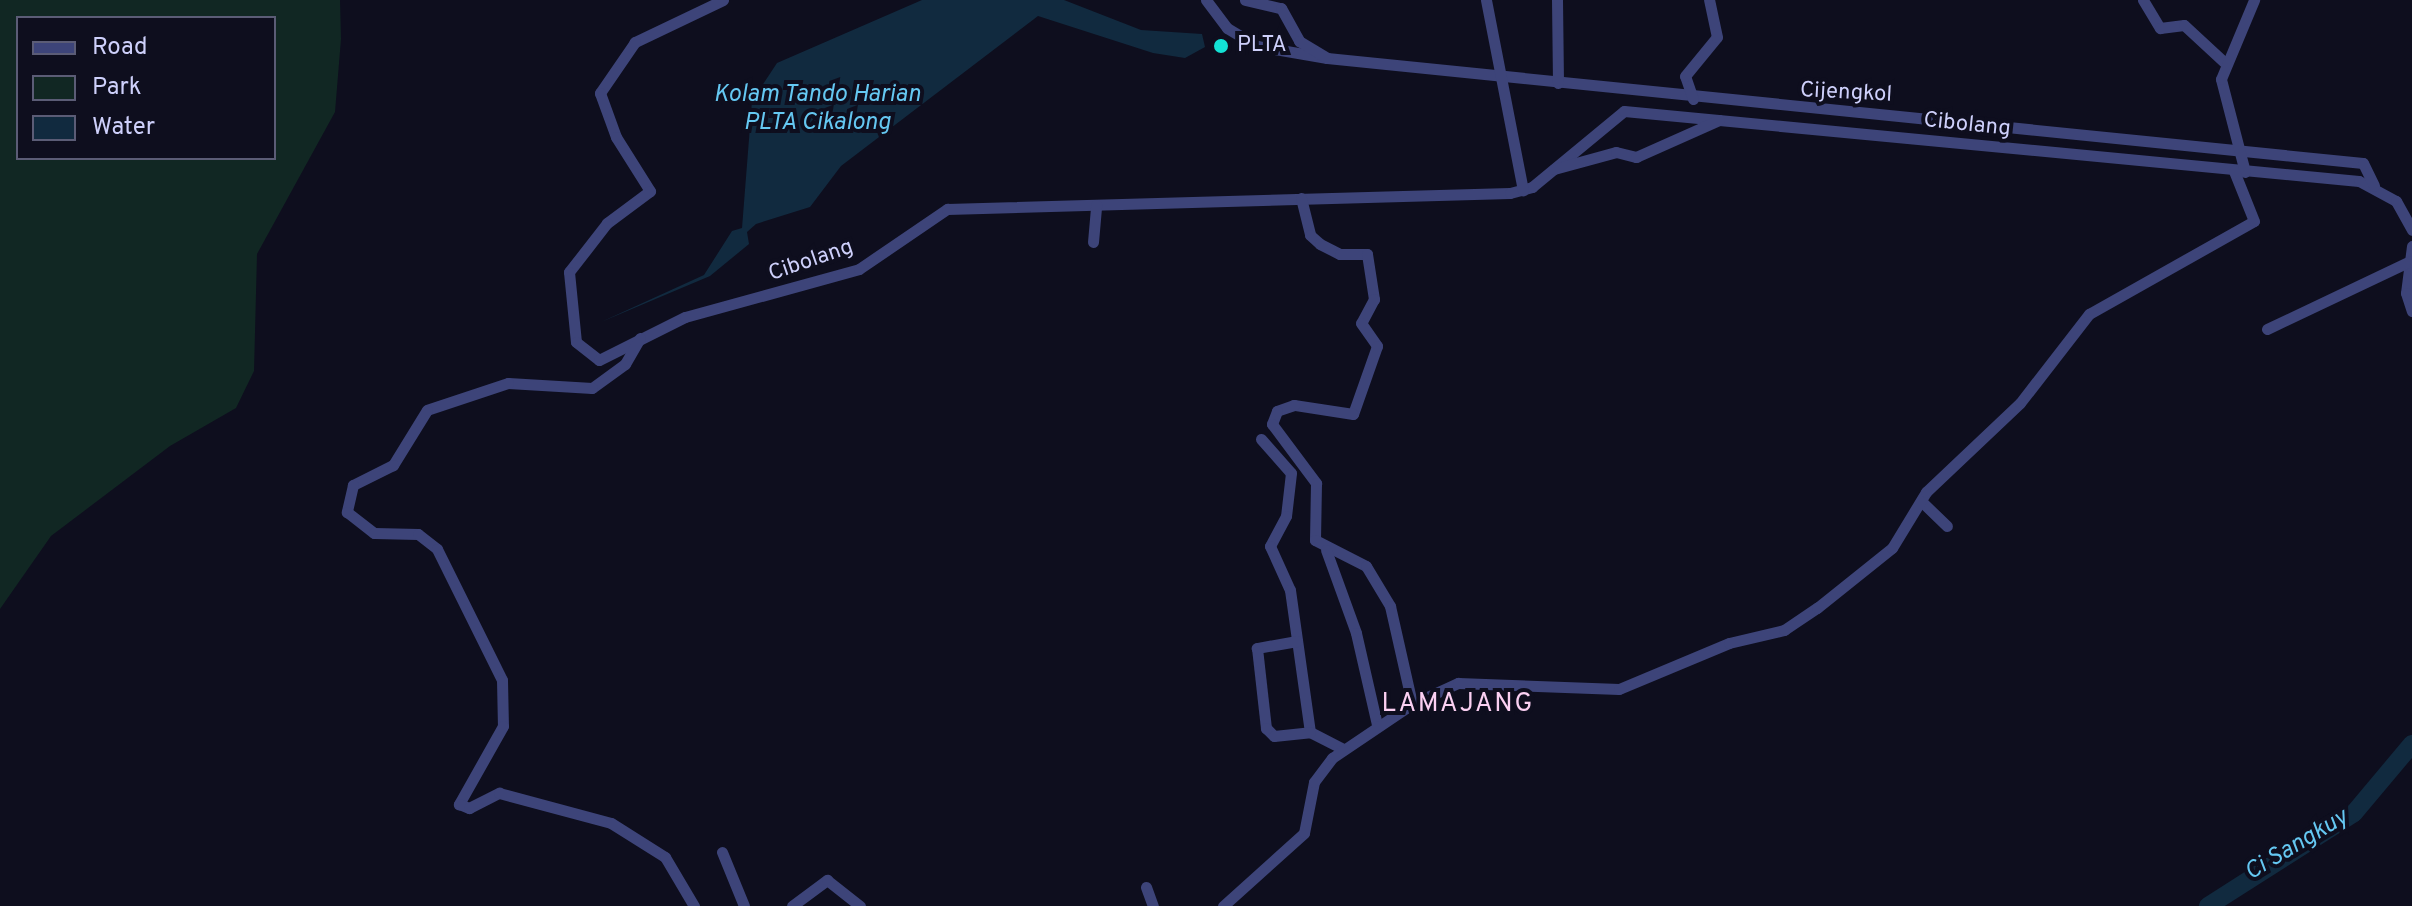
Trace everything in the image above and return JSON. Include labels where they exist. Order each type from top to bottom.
[{"type":"street","name":"Cibolang","points":[[723,0],[635,42],[599,96],[650,191],[575,260],[566,284],[570,323],[580,349],[602,361],[640,338],[718,306],[859,269],[947,209],[1523,190],[1554,169],[1624,111],[2374,186]]},
{"type":"street","name":"Cijengkol","points":[[1245,0],[1281,8],[1299,41],[1327,58]]},
{"type":"street","points":[[1486,0],[1523,190]]},
{"type":"street","points":[[1557,0],[1558,83]]},
{"type":"street","points":[[1693,99],[1685,76],[1717,37],[1709,0]]},
{"type":"street","points":[[2143,0],[2160,28],[2184,25],[2225,63]]},
{"type":"street","points":[[1223,906],[1304,833],[1314,782],[1343,749],[1412,704],[1458,683],[1619,689],[1729,643],[1784,630],[1892,548],[1921,501],[2034,389],[2089,314],[2254,221],[2222,98],[2225,63],[2254,0]]},
{"type":"street","name":"Cijengkol","points":[[1214,3],[1227,28],[1257,46],[1327,58],[1501,80],[1558,83],[1693,99],[2363,163],[2374,186]]},
{"type":"street","points":[[1554,169],[1616,152],[1636,157],[1720,119]]},
{"type":"street","points":[[2374,186],[2396,201],[2412,230]]},
{"type":"street","points":[[1301,198],[1310,235],[1340,254],[1367,254],[1373,304],[1361,323],[1377,346],[1353,414],[1294,405],[1271,417],[1316,483],[1310,528],[1326,550],[1356,633],[1377,725]]},
{"type":"street","points":[[1093,242],[1096,205]]},
{"type":"street","points":[[2412,246],[2412,311]]},
{"type":"street","points":[[2267,329],[2410,261]]},
{"type":"street","points":[[640,338],[625,364],[592,388],[508,383],[427,410],[393,465],[353,485],[347,512],[360,528],[386,537],[418,534],[437,549],[502,680],[503,726],[459,804],[469,808],[499,793],[611,823],[665,857],[694,906]]},
{"type":"street","points":[[1261,439],[1291,473],[1286,516],[1270,546],[1285,570],[1310,732]]},
{"type":"street","points":[[1921,501],[1947,526]]},
{"type":"street","points":[[1326,550],[1354,558],[1377,581],[1406,663],[1412,704]]},
{"type":"street","points":[[1297,641],[1257,648],[1266,728],[1274,736],[1310,732],[1343,749]]},
{"type":"street","points":[[722,852],[744,906]]},
{"type":"street","points":[[792,906],[827,880],[860,906]]},
{"type":"street","points":[[1242,886],[1242,906]]},
{"type":"street","points":[[1146,887],[1153,906]]},
{"type":"green space","points":[[0,0],[340,0],[341,39],[335,112],[257,254],[254,371],[236,408],[170,446],[51,536],[0,609]]},
{"type":"water","name":"Kolam Tando Harian PLTA Cikalong","points":[[922,0],[1064,0],[1141,30],[1202,34],[1205,47],[1185,58],[1153,53],[1038,16],[841,166],[810,207],[756,224],[747,232],[749,244],[710,276],[601,322],[704,275],[732,231],[742,228],[752,101],[777,63]]},
{"type":"waterway","name":"Ci Sangkuy","points":[[2208,906],[2354,813],[2412,744]]},
{"type":"place","name":"PLTA","points":[[1221,46]]},
{"type":"district","name":"LAMAJANG","points":[[1458,705]]}]
